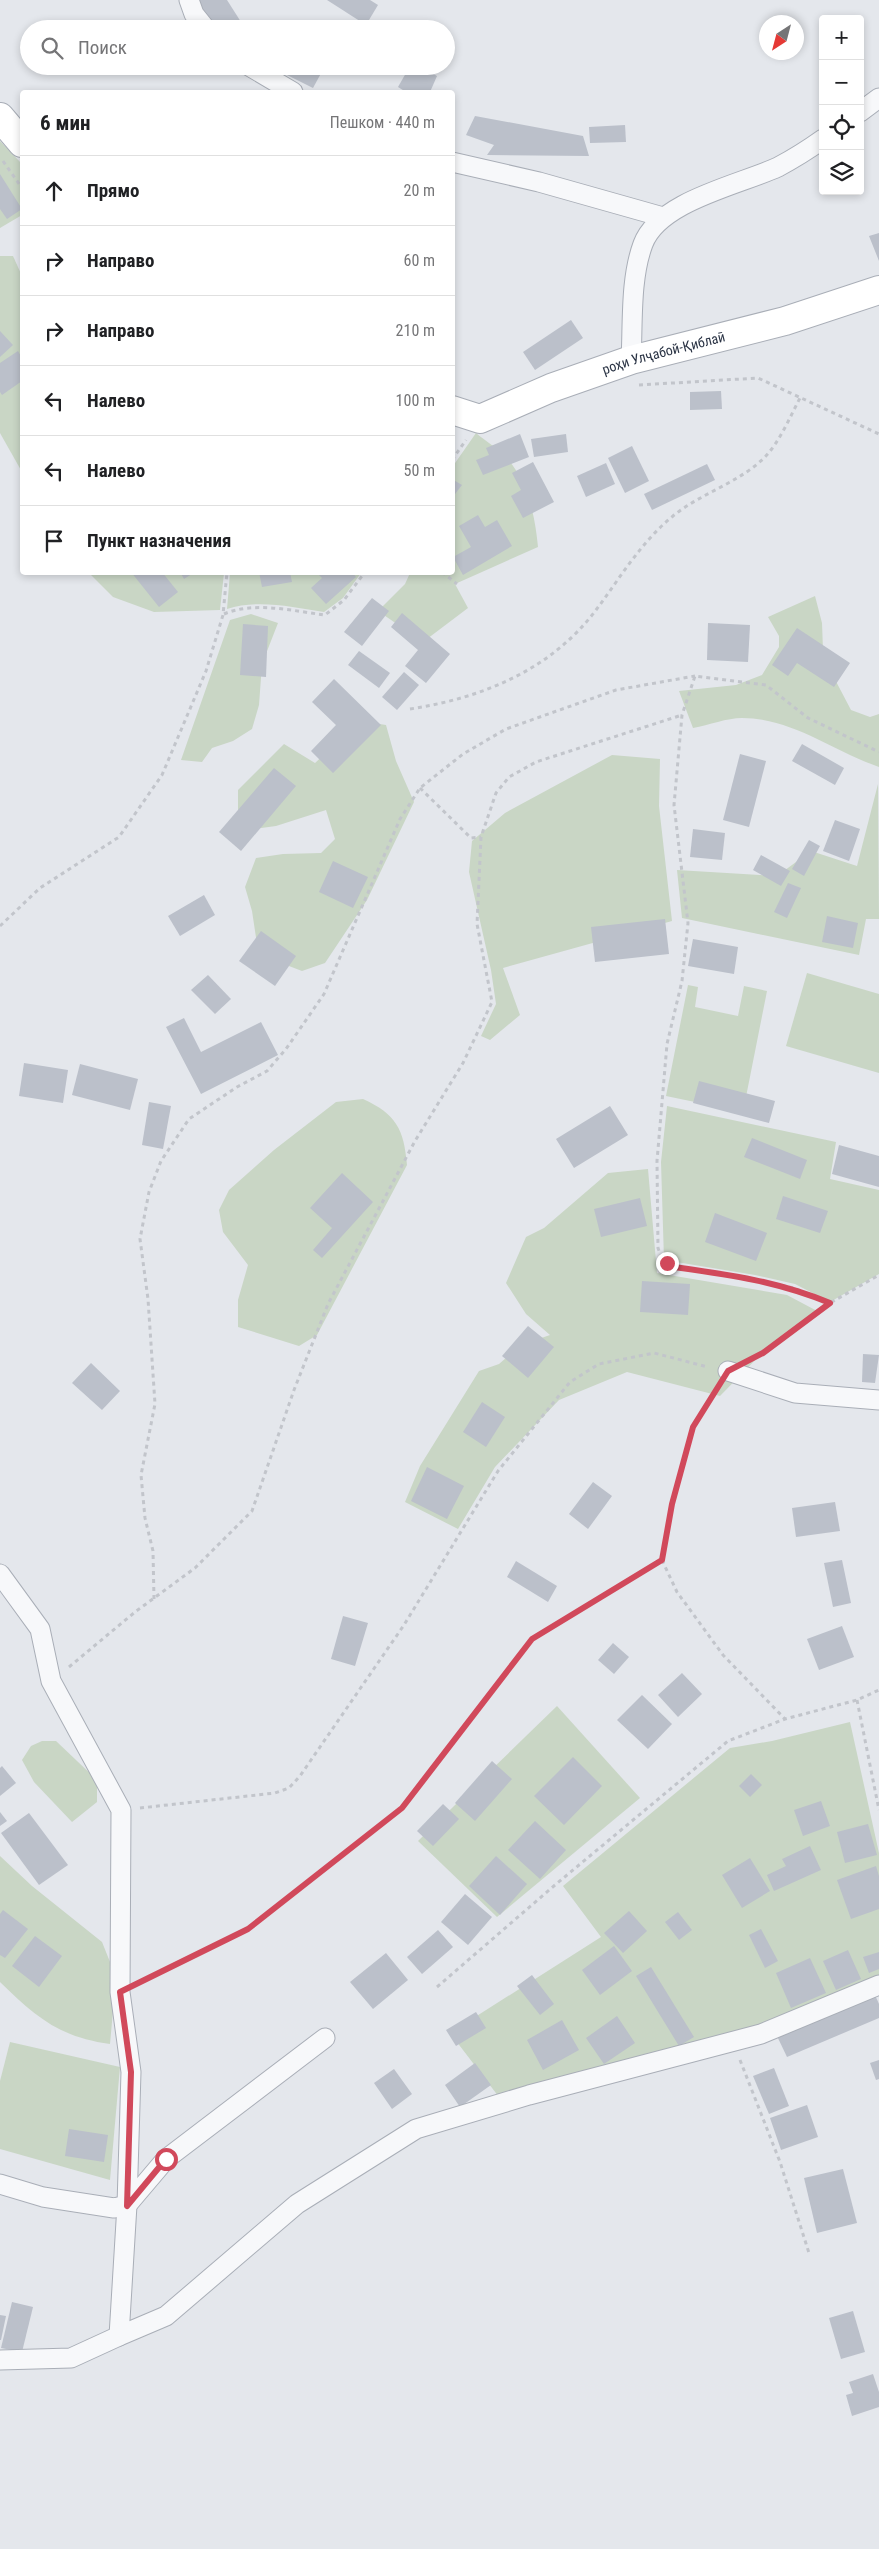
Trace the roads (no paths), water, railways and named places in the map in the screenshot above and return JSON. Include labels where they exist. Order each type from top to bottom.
[{"type":"street","points":[[189,0],[194,14],[199,20]]},
{"type":"street","points":[[264,75],[290,90]]},
{"type":"street","points":[[864,109],[879,98]]},
{"type":"street","points":[[0,117],[20,140]]},
{"type":"street","points":[[630,373],[639,256],[651,227],[663,218],[702,197],[778,167],[819,141]]},
{"type":"street","points":[[455,163],[539,182],[663,218]]},
{"type":"street","name":"роҳи Улҷабой-Қиблаӣ","points":[[455,411],[480,419],[550,388],[630,373],[879,290]]},
{"type":"street","points":[[728,1371],[795,1393],[879,1400]]},
{"type":"street","points":[[0,1574],[40,1629],[51,1681],[121,1810],[120,1992],[131,2072],[127,2206],[119,2336]]},
{"type":"street","points":[[0,2360],[70,2358],[166,2316],[297,2204],[416,2129],[529,2095],[761,2034],[879,1985]]},
{"type":"street","points":[[0,2184],[44,2197],[114,2208],[127,2206],[166,2159],[325,2038]]}]
